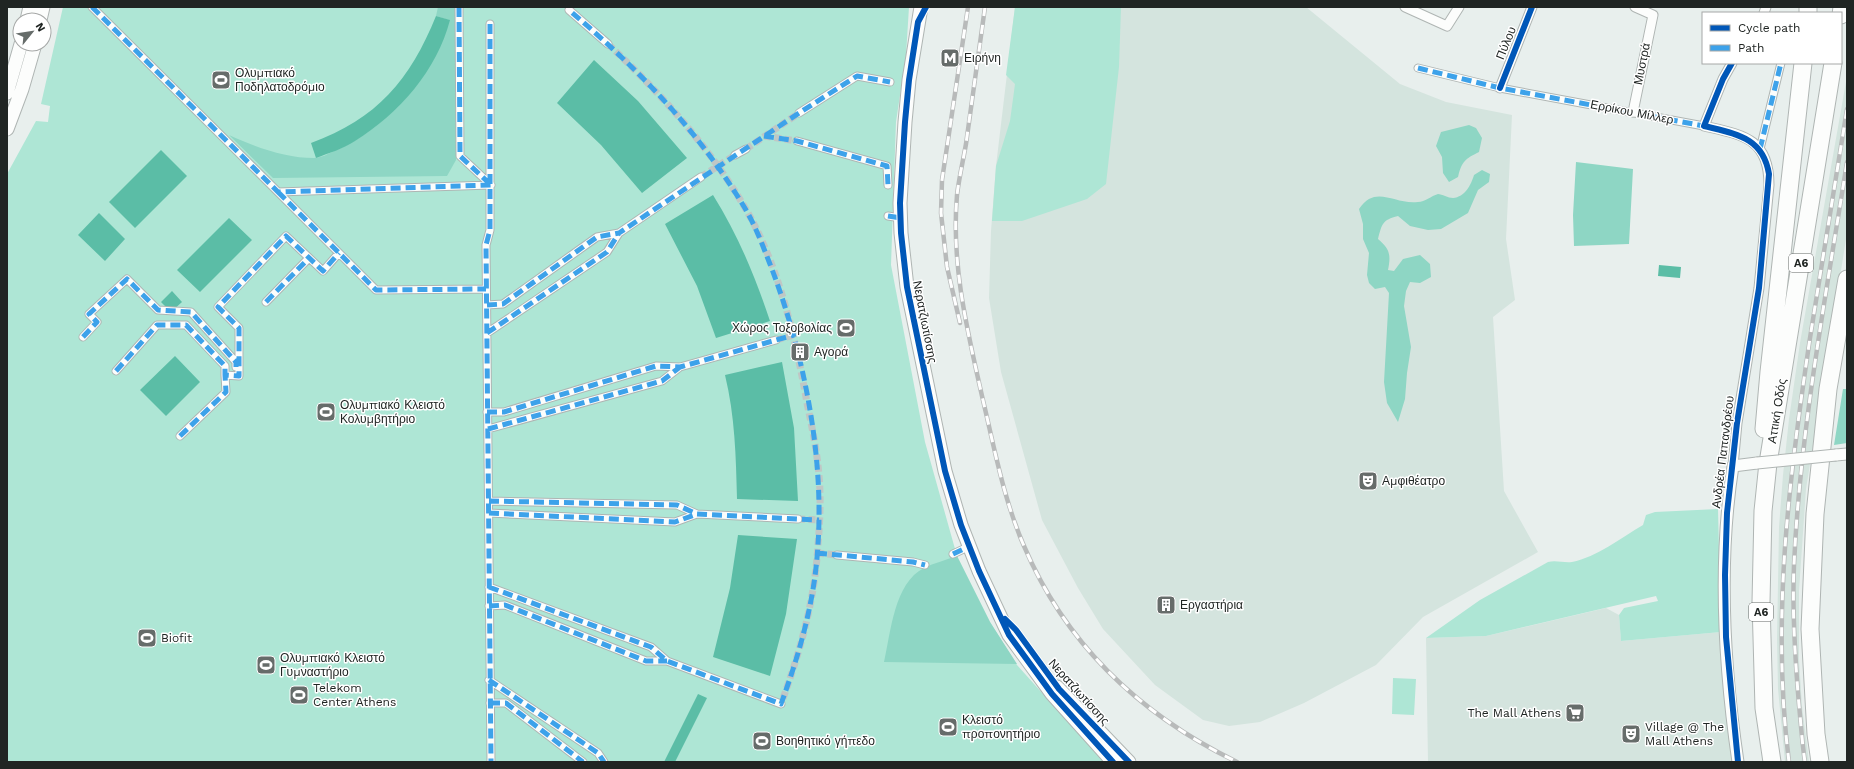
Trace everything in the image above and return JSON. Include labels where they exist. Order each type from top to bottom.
[{"type":"highway","points":[[1763,463],[1764,414],[1803,64]]},
{"type":"highway","name":"Αττική Οδός","points":[[1772,762],[1764,708],[1761,602],[1763,463],[1833,64]]},
{"type":"highway","points":[[1820,762],[1816,734],[1810,629],[1815,514],[1828,389],[1847,279]]},
{"type":"main road","name":"Νερατζιωτίσσης","points":[[921,7],[909,80],[894,217],[916,335],[945,471],[970,546],[988,592],[1009,635],[1047,688],[1113,762]]},
{"type":"main road","points":[[7,93],[19,52]]},
{"type":"main road","points":[[7,129],[22,89],[32,52]]},
{"type":"main road","name":"Νερατζιωτίσσης","points":[[1000,614],[1016,630],[1059,689],[1129,762]]},
{"type":"street","points":[[92,7],[376,290],[486,289]]},
{"type":"street","points":[[459,7],[460,156],[490,185]]},
{"type":"street","name":"Νερατζιωτίσσης","points":[[918,22],[926,7]]},
{"type":"street","points":[[1405,7],[1447,26],[1459,7]]},
{"type":"street","name":"Πύλου","points":[[1500,88],[1532,7]]},
{"type":"street","name":"Μυστρά","points":[[1632,112],[1652,15],[1635,7]]},
{"type":"street","points":[[568,10],[608,44]]},
{"type":"street","points":[[490,24],[490,230],[486,245],[486,289],[491,762]]},
{"type":"street","points":[[1704,126],[1723,79],[1731,64]]},
{"type":"street","points":[[1760,149],[1781,64]]},
{"type":"street","name":"Ερρίκου Μίλλερ","points":[[1418,68],[1500,88],[1704,126],[1742,136],[1760,149]]},
{"type":"street","points":[[799,113],[857,76],[890,82]]},
{"type":"street","points":[[797,141],[887,166],[888,185]]},
{"type":"street","points":[[735,155],[746,149]]},
{"type":"street","name":"Ανδρέα Παπανδρέου","points":[[1738,762],[1728,668],[1725,590],[1727,513],[1737,423],[1759,288],[1769,185],[1768,165],[1760,149]]},
{"type":"street","points":[[487,305],[503,304],[596,237],[619,232],[701,177]]},
{"type":"street","points":[[278,192],[490,185]]},
{"type":"street","points":[[487,333],[607,252],[619,232]]},
{"type":"street","points":[[237,376],[239,328],[218,306],[286,236],[323,271],[339,253]]},
{"type":"street","points":[[266,302],[309,258]]},
{"type":"street","points":[[83,337],[97,322],[89,314],[126,279],[158,310],[191,312],[236,362],[237,376]]},
{"type":"street","points":[[116,371],[157,325],[186,325],[225,366],[226,392],[180,436]]},
{"type":"street","points":[[488,429],[662,381],[680,368],[776,340]]},
{"type":"street","points":[[487,412],[504,412],[656,366],[680,368]]},
{"type":"street","points":[[225,375],[237,376]]},
{"type":"street","points":[[1733,466],[1842,455]]},
{"type":"street","points":[[489,501],[677,505],[697,514],[798,519]]},
{"type":"street","points":[[489,513],[675,522],[697,514]]},
{"type":"street","points":[[953,554],[970,546]]},
{"type":"street","points":[[837,555],[913,562],[925,565]]},
{"type":"street","points":[[489,587],[651,647],[667,661],[781,704]]},
{"type":"street","points":[[489,606],[505,606],[646,661],[667,661]]},
{"type":"street","points":[[489,680],[598,754],[604,762]]},
{"type":"street","points":[[490,703],[506,703],[582,762]]},
{"type":"shaded area","points":[[63,7],[909,7],[906,55],[896,122],[891,265],[925,442],[957,556],[990,622],[1017,665],[1104,762],[7,762],[7,174],[36,121],[48,122],[50,106],[41,104]]},
{"type":"shaded area","points":[[438,7],[455,7],[456,160],[447,176],[273,178],[229,135],[249,144],[271,151],[303,158],[322,157],[353,142],[390,115],[421,80],[433,60],[449,20],[436,16]]},
{"type":"shaded area","points":[[1015,7],[1306,7],[1400,84],[1446,102],[1512,115],[1506,239],[1515,300],[1493,317],[1504,491],[1538,552],[1423,617],[1376,665],[1304,703],[1260,722],[1229,726],[1203,720],[1155,685],[1103,629],[1078,588],[1042,520],[1001,372],[989,298],[991,231],[996,166]]},
{"type":"shaded area","points":[[1015,7],[1121,7],[1119,67],[1106,184],[1087,199],[1022,221],[992,221],[996,166],[1010,121],[1015,84],[1006,75]]},
{"type":"shaded area","points":[[436,16],[450,20],[436,56],[414,89],[387,118],[371,130],[346,146],[316,158],[311,143],[355,122],[373,109],[402,78],[426,39]]},
{"type":"shaded area","points":[[594,60],[638,101],[687,158],[642,193],[601,145],[557,103]]},
{"type":"shaded area","points":[[1847,76],[1847,233],[1806,489],[1799,591],[1799,659],[1802,706],[1809,762],[1785,762],[1778,689],[1777,639],[1779,527],[1783,475],[1789,419],[1800,343]]},
{"type":"shaded area","points":[[1469,125],[1476,128],[1482,138],[1479,152],[1465,161],[1461,167],[1458,177],[1449,182],[1443,173],[1442,157],[1436,146],[1441,132]]},
{"type":"shaded area","points":[[161,150],[187,176],[135,228],[109,202]]},
{"type":"shaded area","points":[[1576,162],[1633,169],[1629,244],[1574,246],[1573,215]]},
{"type":"shaded area","points":[[1482,170],[1490,174],[1489,182],[1478,190],[1468,213],[1441,229],[1428,230],[1410,226],[1398,216],[1389,219],[1384,223],[1378,239],[1389,253],[1388,270],[1394,271],[1403,259],[1420,255],[1430,264],[1431,277],[1420,283],[1410,282],[1406,291],[1404,306],[1411,347],[1405,399],[1398,422],[1387,403],[1384,382],[1389,293],[1385,287],[1375,289],[1369,283],[1367,275],[1369,253],[1363,239],[1363,224],[1359,209],[1365,202],[1372,198],[1379,197],[1418,202],[1438,194],[1451,198],[1457,197],[1467,190],[1474,175]]},
{"type":"shaded area","points":[[713,195],[745,256],[770,321],[716,338],[697,286],[665,224]]},
{"type":"shaded area","points":[[99,213],[125,239],[105,261],[78,235]]},
{"type":"shaded area","points":[[229,218],[252,240],[200,292],[177,270]]},
{"type":"shaded area","points":[[1659,265],[1681,267],[1680,278],[1658,276]]},
{"type":"shaded area","points":[[172,291],[182,302],[171,312],[161,302]]},
{"type":"shaded area","points":[[175,356],[200,382],[166,416],[140,390]]},
{"type":"shaded area","points":[[782,362],[794,428],[798,501],[737,499],[733,421],[725,375]]},
{"type":"shaded area","points":[[1843,389],[1847,389],[1847,443],[1834,445]]},
{"type":"shaded area","points":[[1718,509],[1721,632],[1621,641],[1619,615],[1624,608],[1658,601],[1656,596],[1486,636],[1426,638],[1480,600],[1548,562],[1572,562],[1600,552],[1643,525],[1646,515],[1655,512]]},
{"type":"shaded area","points":[[738,535],[797,539],[786,614],[770,676],[713,657],[730,588]]},
{"type":"shaded area","points":[[957,556],[990,622],[1017,664],[884,662],[895,609],[906,585],[914,575],[924,568]]},
{"type":"shaded area","name":"The Mall Athens","points":[[1606,608],[1619,615],[1621,641],[1721,632],[1735,762],[1428,762],[1426,638],[1486,636]]},
{"type":"shaded area","points":[[1393,678],[1416,679],[1414,715],[1392,714]]},
{"type":"shaded area","points":[[698,694],[707,698],[675,762],[664,762]]},
{"type":"tunnel","points":[[608,44],[646,81],[682,120],[730,183],[744,206],[767,252],[791,327],[816,448],[820,484],[820,510],[814,585],[806,626],[781,704]]},
{"type":"tunnel","points":[[746,149],[799,113]]},
{"type":"tunnel","points":[[764,136],[797,141]]},
{"type":"tunnel","points":[[701,177],[735,155]]},
{"type":"tunnel","points":[[776,340],[794,335]]},
{"type":"tunnel","points":[[798,519],[819,520]]},
{"type":"tunnel","points":[[817,553],[837,555]]},
{"type":"railway","points":[[960,323],[947,267],[941,213],[942,180],[968,7]]},
{"type":"railway","points":[[985,7],[966,144],[957,195],[956,246],[958,271],[971,346],[995,453],[1010,509],[1024,546],[1041,582],[1062,615],[1110,674],[1138,699],[1169,722],[1202,743],[1237,762]]},
{"type":"railway","points":[[1789,762],[1784,709],[1782,656],[1782,602],[1789,496],[1802,391],[1847,109]]},
{"type":"railway","points":[[1805,762],[1795,652],[1793,583],[1797,514],[1815,363],[1847,162]]},
{"type":"marked path","points":[[92,7],[278,192],[491,185]]},
{"type":"marked path","points":[[459,7],[460,156],[491,185]]},
{"type":"marked path","points":[[489,587],[651,647],[667,661],[781,704],[806,626],[814,585],[818,544],[819,510],[815,441],[794,337],[784,304],[760,238],[748,213],[706,150],[664,100],[618,54],[569,10]]},
{"type":"marked path","points":[[490,24],[490,230],[486,245],[491,762]]},
{"type":"marked path","points":[[1760,149],[1781,64]]},
{"type":"marked path","points":[[1418,68],[1500,88],[1704,126]]},
{"type":"marked path","points":[[487,305],[503,304],[597,237],[619,233],[857,76],[890,82]]},
{"type":"marked path","points":[[764,136],[797,141],[887,166],[888,185]]},
{"type":"marked path","points":[[278,192],[376,290],[486,289]]},
{"type":"marked path","points":[[888,216],[901,218]]},
{"type":"marked path","points":[[487,333],[607,252],[619,233]]},
{"type":"marked path","points":[[116,371],[157,325],[186,325],[225,366],[225,375],[239,376],[239,328],[218,307],[286,236],[323,271],[339,253]]},
{"type":"marked path","points":[[266,302],[309,258]]},
{"type":"marked path","points":[[83,337],[97,322],[89,314],[127,279],[158,310],[191,312],[236,362],[236,367]]},
{"type":"marked path","points":[[487,412],[504,412],[656,366],[680,367],[794,335]]},
{"type":"marked path","points":[[488,429],[662,381],[680,367]]},
{"type":"marked path","points":[[180,436],[226,392],[225,375]]},
{"type":"marked path","points":[[489,501],[677,505],[697,514],[819,520]]},
{"type":"marked path","points":[[489,513],[675,522],[697,514]]},
{"type":"marked path","points":[[953,554],[970,546]]},
{"type":"marked path","points":[[817,553],[913,562],[925,565]]},
{"type":"marked path","points":[[489,606],[505,605],[646,661],[667,661]]},
{"type":"marked path","points":[[489,680],[598,753],[604,762]]},
{"type":"marked path","points":[[490,703],[506,703],[583,762]]},
{"type":"cycle path","points":[[926,7],[918,22],[909,80],[900,203],[901,233],[907,287],[945,471],[961,525],[979,571],[1009,635],[1052,694],[1113,762]]},
{"type":"cycle path","points":[[1500,88],[1532,7]]},
{"type":"cycle path","points":[[1731,64],[1723,79],[1704,126],[1746,139],[1761,152],[1766,162],[1769,174],[1759,288],[1737,423],[1727,513],[1725,575],[1726,637],[1738,762]]},
{"type":"cycle path","points":[[1005,619],[1016,630],[1059,689],[1129,762]]},
{"type":"place","name":"Ειρήνη","points":[[950,58]]},
{"type":"place","name":"Ολυμπιακό Ποδηλατοδρόμιο","points":[[221,80]]},
{"type":"place","name":"Χώρος Τοξοβολίας","points":[[846,328]]},
{"type":"place","name":"Αγορά","points":[[800,352]]},
{"type":"place","name":"Ολυμπιακό Κλειστό Κολυμβητήριο","points":[[326,412]]},
{"type":"place","name":"Αμφιθέατρο","points":[[1368,481]]},
{"type":"place","name":"Εργαστήρια","points":[[1166,605]]},
{"type":"place","name":"Biofit","points":[[147,638]]},
{"type":"place","name":"Ολυμπιακό Κλειστό Γυμναστήριο","points":[[266,665]]},
{"type":"place","name":"Telekom Center Athens","points":[[299,695]]},
{"type":"place","name":"The Mall Athens","points":[[1575,713]]},
{"type":"place","name":"Κλειστό προπονητήριο","points":[[948,727]]},
{"type":"place","name":"Village @ The Mall Athens","points":[[1631,734]]},
{"type":"place","name":"Βοηθητικό γήπεδο","points":[[762,741]]}]
